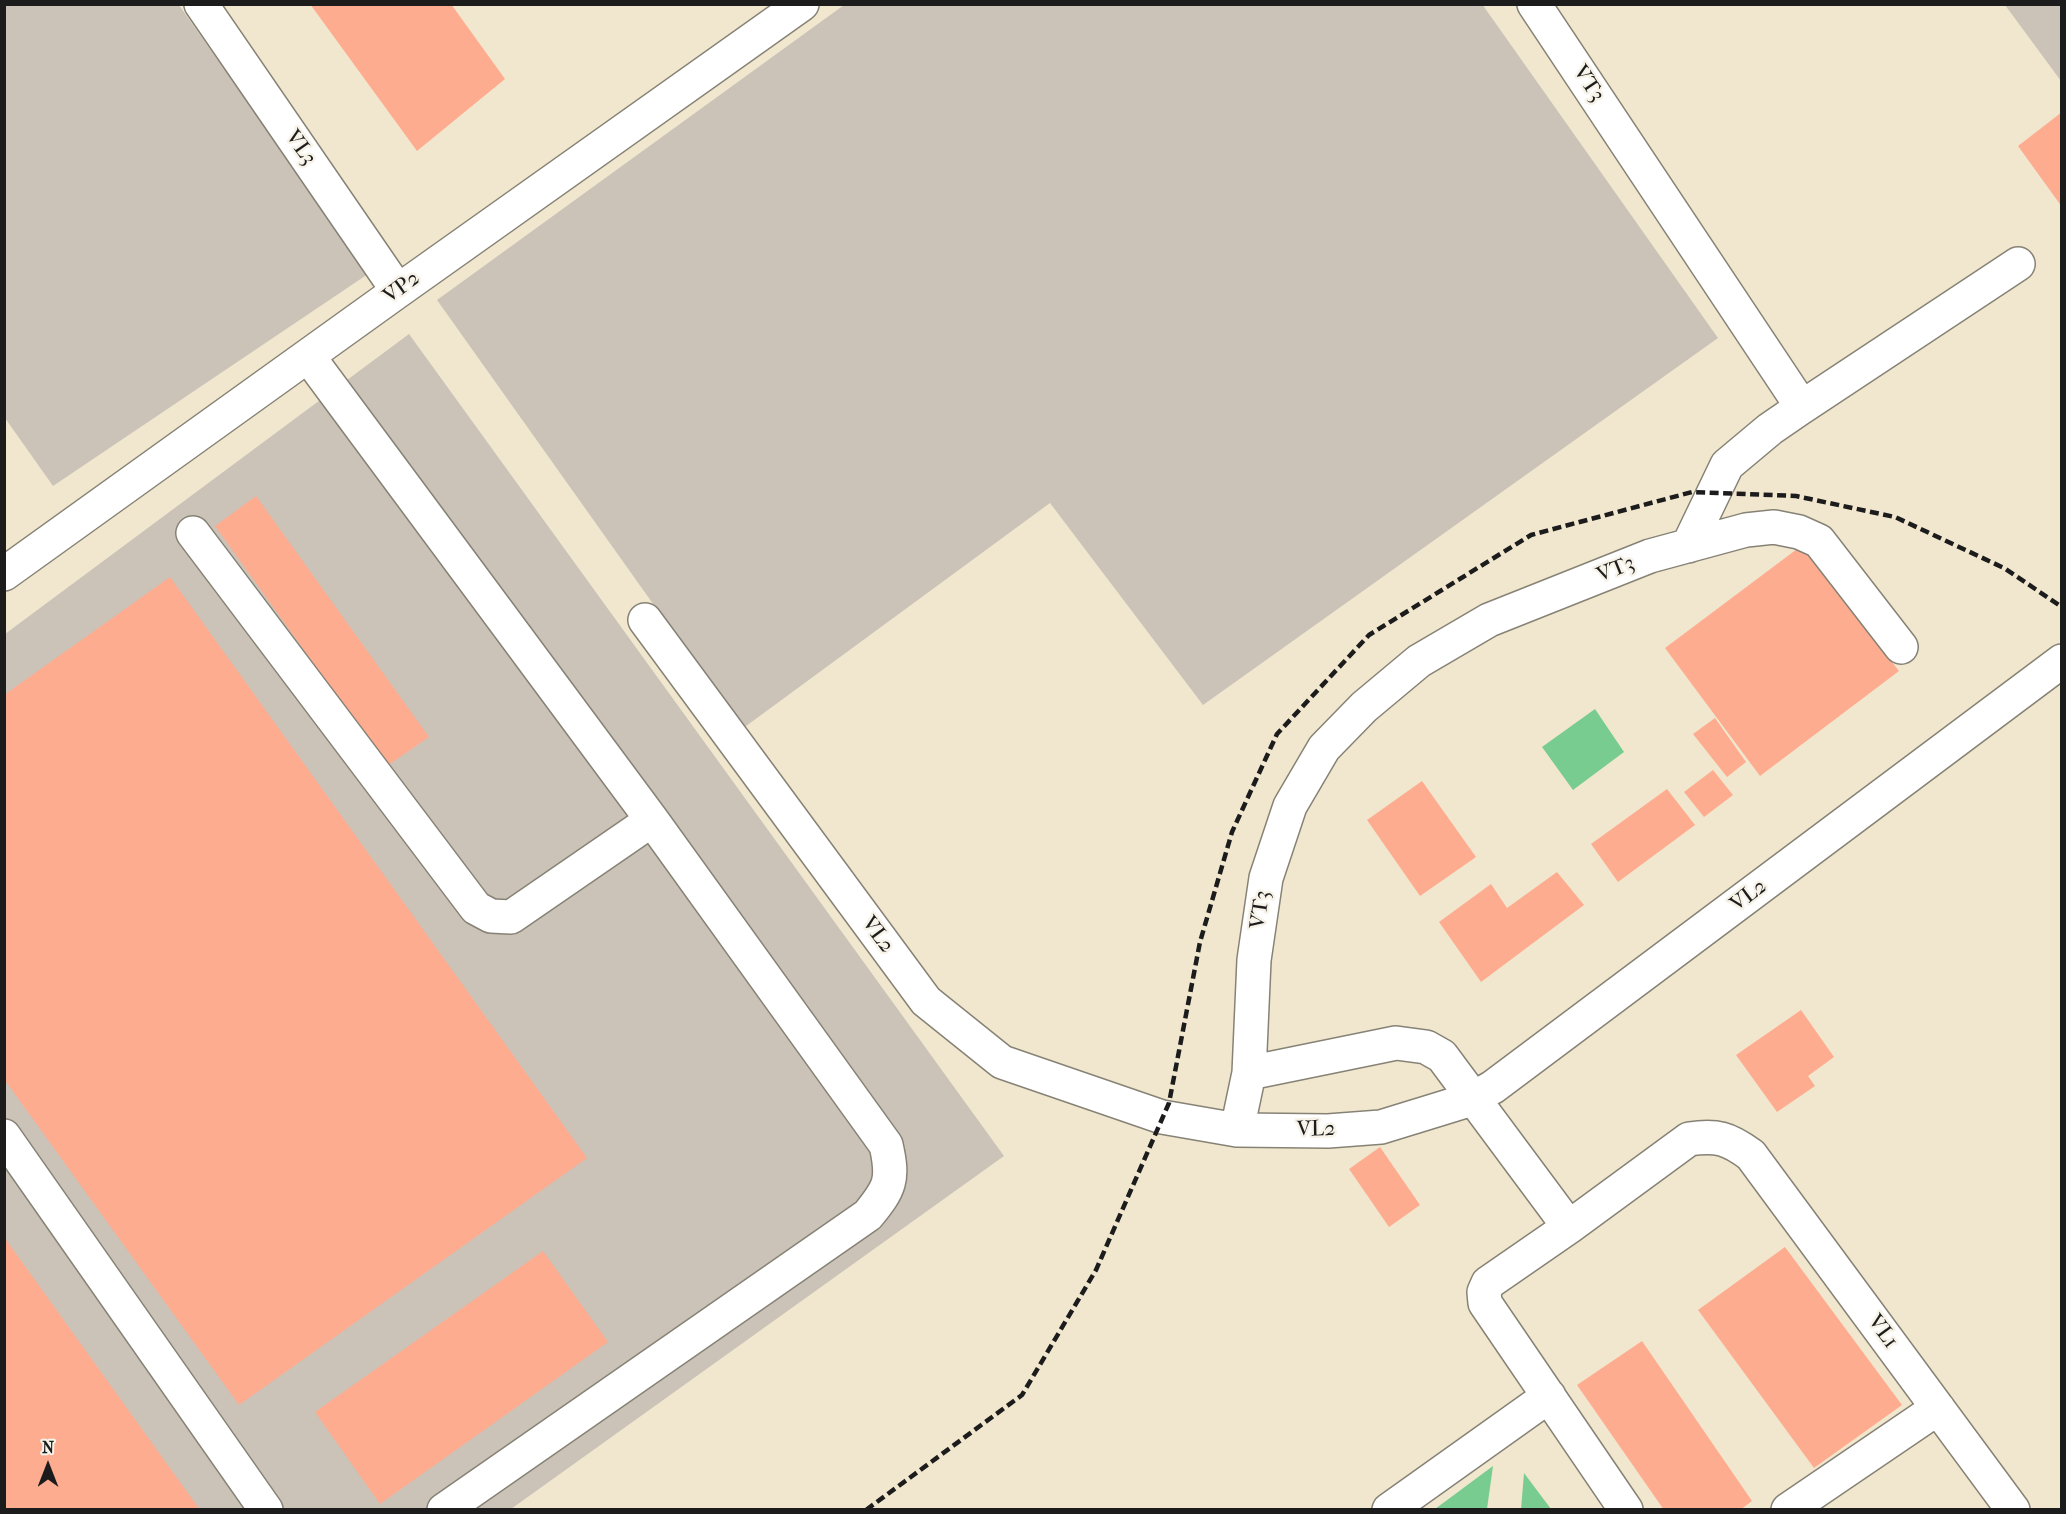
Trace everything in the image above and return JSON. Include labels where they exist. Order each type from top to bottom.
[{"type":"lane","name":"VL3","points":[[201,4],[398,291]]},
{"type":"lane","name":"VP2","points":[[4,574],[802,4]]},
{"type":"lane","name":"VT3","points":[[1534,4],[1802,407]]},
{"type":"lane","points":[[1688,546],[1727,465],[1770,429],[2018,264]]},
{"type":"lane","points":[[308,356],[652,820],[886,1145],[891,1169],[887,1191],[868,1215],[444,1509]]},
{"type":"lane","name":"VT3","points":[[1237,1130],[1249,1073],[1254,960],[1266,878],[1290,806],[1324,748],[1364,707],[1419,661],[1489,620],[1650,556],[1746,530],[1774,527],[1798,532],[1819,542],[1901,647]]},
{"type":"lane","points":[[193,533],[476,908],[491,916],[511,917],[652,820]]},
{"type":"lane","name":"VL2","points":[[645,620],[926,1001],[1002,1062],[1162,1117],[1237,1130],[1328,1131],[1381,1127],[1472,1099],[1493,1087],[2061,661]]},
{"type":"lane","points":[[1249,1073],[1396,1043],[1426,1047],[1442,1056],[1569,1227],[1488,1283],[1484,1292],[1485,1303],[1626,1509]]},
{"type":"lane","points":[[4,1136],[266,1509]]},
{"type":"lane","name":"VL1","points":[[1569,1227],[1689,1139],[1712,1136],[1733,1142],[1751,1155],[2013,1509]]},
{"type":"lane","points":[[1389,1509],[1549,1396]]},
{"type":"lane","points":[[1788,1509],[1938,1408]]},
{"type":"shaded area","points":[[1482,4],[1718,338],[1203,705],[1050,503],[742,729],[437,300],[844,5]]},
{"type":"shaded area","points":[[4,5],[179,5],[368,274],[53,486],[5,418]]},
{"type":"shaded area","points":[[2005,5],[2061,5],[2061,81]]},
{"type":"shaded area","points":[[409,334],[1004,1156],[511,1509],[5,1510],[5,634]]},
{"type":"green space","points":[[1595,709],[1624,752],[1573,790],[1542,747]]},
{"type":"green space","points":[[1493,1466],[1487,1509],[1435,1509]]},
{"type":"green space","points":[[1524,1473],[1551,1509],[1521,1509]]},
{"type":"building","points":[[310,4],[451,4],[505,79],[417,151]]},
{"type":"building","points":[[2062,112],[2062,207],[2018,146]]},
{"type":"building","points":[[256,496],[429,737],[387,766],[215,526]]},
{"type":"building","points":[[1801,546],[1899,671],[1760,776],[1665,648]]},
{"type":"building","points":[[170,577],[587,1158],[239,1405],[4,1079],[4,695]]},
{"type":"building","points":[[1715,718],[1746,762],[1727,777],[1693,734]]},
{"type":"building","points":[[1713,770],[1733,795],[1704,817],[1684,792]]},
{"type":"building","points":[[1422,781],[1476,857],[1420,896],[1367,820]]},
{"type":"building","points":[[1667,789],[1695,825],[1618,882],[1591,844]]},
{"type":"building","points":[[1557,872],[1584,905],[1481,982],[1439,922],[1491,884],[1507,908]]},
{"type":"building","points":[[1801,1010],[1834,1057],[1808,1076],[1815,1086],[1777,1112],[1736,1055]]},
{"type":"building","points":[[1380,1147],[1420,1205],[1389,1227],[1349,1169]]},
{"type":"building","points":[[4,1237],[200,1510],[4,1510]]},
{"type":"building","points":[[1785,1247],[1902,1405],[1814,1468],[1698,1310]]},
{"type":"building","points":[[543,1251],[608,1342],[380,1504],[315,1412]]},
{"type":"building","points":[[1642,1341],[1752,1501],[1740,1510],[1664,1510],[1577,1385]]},
{"type":"railway","points":[[866,1510],[1022,1395],[1096,1270],[1169,1103],[1200,942],[1232,832],[1277,734],[1369,635],[1531,535],[1692,492],[1796,496],[1895,517],[2004,568],[2062,607]]}]
